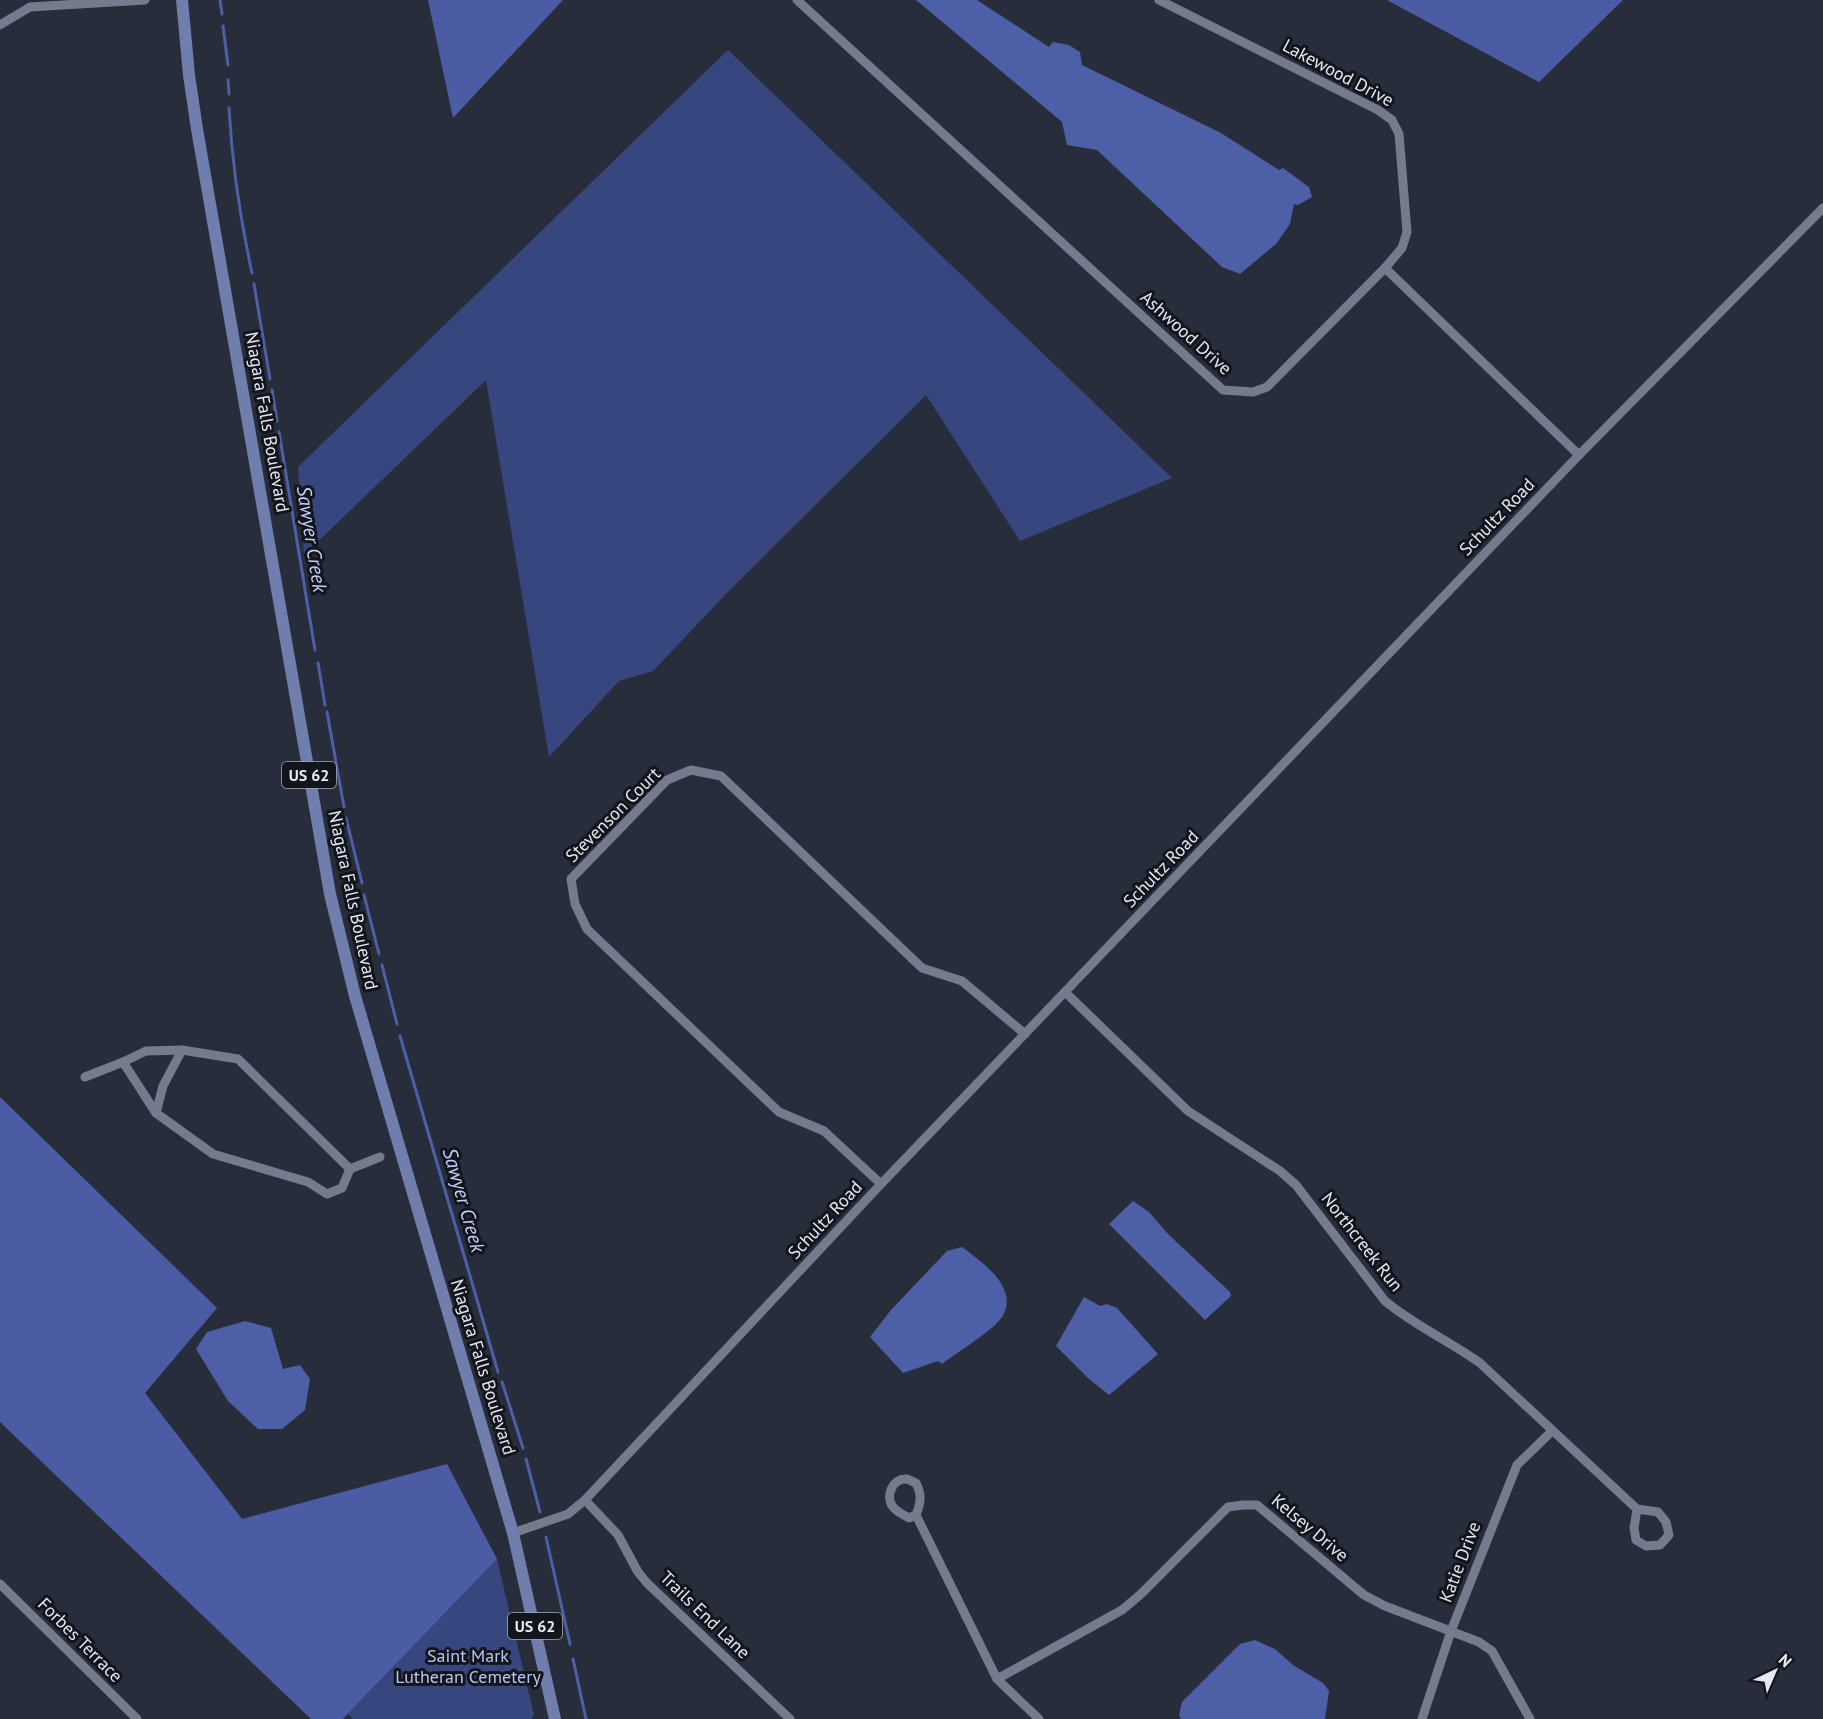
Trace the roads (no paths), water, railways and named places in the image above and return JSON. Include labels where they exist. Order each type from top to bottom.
[{"type":"main road","name":"Niagara Falls Boulevard","points":[[182,0],[196,121],[330,894],[356,996],[513,1533],[555,1719]]},
{"type":"street","points":[[0,25],[30,7],[145,0]]},
{"type":"street","name":"Ashwood Drive","points":[[797,0],[1223,390],[1253,392],[1267,387],[1385,268]]},
{"type":"street","name":"Lakewood Drive","points":[[1159,0],[1378,110],[1392,120],[1399,134],[1407,232],[1402,248],[1385,268]]},
{"type":"street","name":"Schultz Road","points":[[513,1533],[568,1514],[585,1500],[881,1184],[1579,455],[1823,208]]},
{"type":"street","points":[[1385,268],[1579,455]]},
{"type":"street","name":"Stevenson Court","points":[[881,1184],[824,1131],[779,1112],[771,1106],[587,929],[575,904],[571,879],[595,854],[667,780],[691,770],[721,777],[922,968],[962,981],[1025,1034]]},
{"type":"street","name":"Northcreek Run","points":[[1065,992],[1188,1111],[1280,1171],[1296,1185],[1385,1301],[1401,1315],[1458,1347],[1480,1363],[1637,1509],[1658,1512],[1666,1522],[1669,1535],[1660,1545],[1646,1546],[1636,1540],[1634,1528],[1637,1509]]},
{"type":"street","points":[[156,1113],[163,1086],[182,1050]]},
{"type":"street","points":[[84,1077],[146,1051],[182,1050],[238,1059],[350,1169]]},
{"type":"street","points":[[123,1062],[156,1113],[213,1154],[308,1182],[327,1194],[342,1188],[350,1169],[380,1157]]},
{"type":"street","name":"Katie Drive","points":[[1422,1719],[1451,1631],[1517,1465],[1552,1431]]},
{"type":"street","name":"Trails End Lane","points":[[585,1500],[618,1535],[638,1572],[651,1588],[790,1719]]},
{"type":"street","name":"Kelsey Drive","points":[[997,1679],[1122,1610],[1228,1508],[1257,1505],[1364,1595],[1385,1606],[1479,1642],[1492,1651],[1530,1719]]},
{"type":"street","points":[[916,1515],[997,1679],[1039,1719]]},
{"type":"street","name":"Forbes Terrace","points":[[0,1584],[137,1719]]},
{"type":"waterway","name":"Sawyer Creek","points":[[220,0],[222,14]]},
{"type":"waterway","name":"Sawyer Creek","points":[[223,26],[228,65]]},
{"type":"waterway","name":"Sawyer Creek","points":[[228,80],[229,94]]},
{"type":"waterway","name":"Sawyer Creek","points":[[229,108],[237,190],[252,273]]},
{"type":"waterway","name":"Sawyer Creek","points":[[254,284],[270,379]]},
{"type":"waterway","name":"Sawyer Creek","points":[[272,390],[277,421]]},
{"type":"waterway","name":"Sawyer Creek","points":[[279,432],[315,650]]},
{"type":"waterway","name":"Sawyer Creek","points":[[318,663],[325,705]]},
{"type":"waterway","name":"Sawyer Creek","points":[[327,712],[344,807]]},
{"type":"waterway","name":"Sawyer Creek","points":[[346,818],[362,883]]},
{"type":"waterway","name":"Sawyer Creek","points":[[364,895],[379,954]]},
{"type":"waterway","name":"Sawyer Creek","points":[[382,965],[397,1024]]},
{"type":"waterway","name":"Sawyer Creek","points":[[400,1036],[498,1372]]},
{"type":"waterway","name":"Sawyer Creek","points":[[502,1382],[523,1448]]},
{"type":"waterway","name":"Sawyer Creek","points":[[526,1459],[540,1512]]},
{"type":"waterway","name":"Sawyer Creek","points":[[546,1537],[570,1644]]},
{"type":"waterway","name":"Sawyer Creek","points":[[573,1659],[586,1719]]},
{"type":"park label","name":"Saint Mark Lutheran Cemetery","points":[[468,1666]]}]
